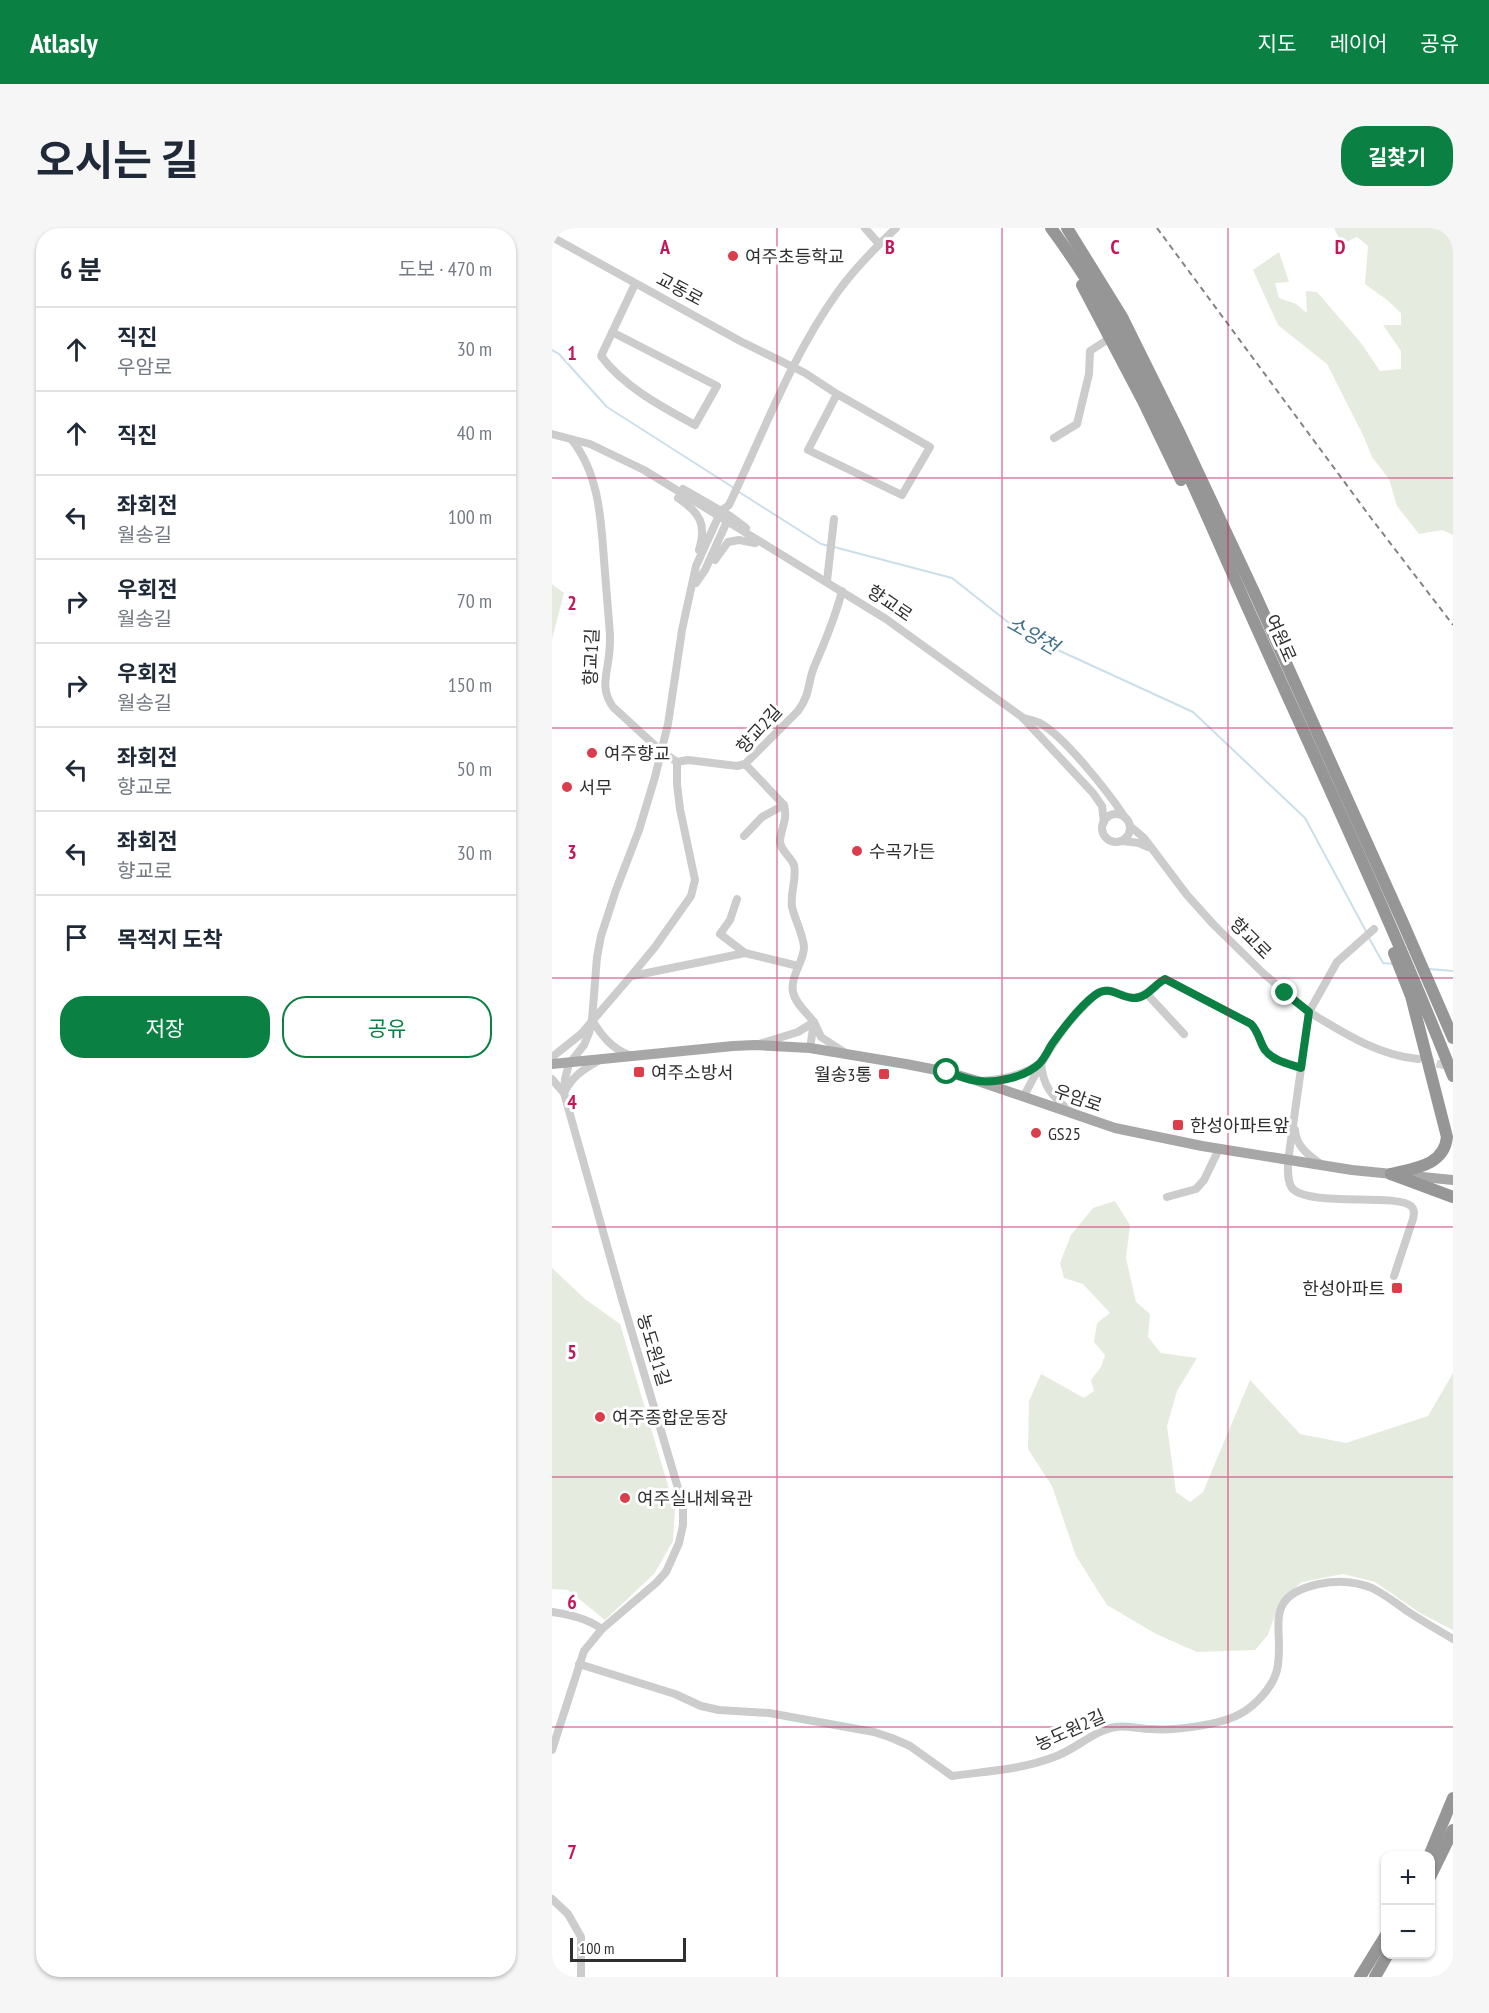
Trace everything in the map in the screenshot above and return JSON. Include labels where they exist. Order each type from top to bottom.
[{"type":"highway","name":"여원로","points":[[1051,228],[1100,299],[1165,425],[1389,923],[1416,995],[1453,1076]]},
{"type":"highway","name":"여원로","points":[[1067,228],[1122,317],[1179,432],[1255,594],[1403,923],[1415,939],[1438,995]]},
{"type":"highway","points":[[1075,260],[1079,280],[1143,400],[1202,524],[1221,549]]},
{"type":"highway","points":[[1391,1174],[1430,1163],[1440,1156],[1447,1137],[1416,995]]},
{"type":"highway","points":[[1438,995],[1453,1016]]},
{"type":"highway","points":[[1438,995],[1453,1038]]},
{"type":"highway","points":[[1391,1174],[1453,1197]]},
{"type":"highway","points":[[1431,1851],[1453,1798]]},
{"type":"highway","points":[[1435,1868],[1453,1830]]},
{"type":"highway","points":[[1360,1977],[1381,1943]]},
{"type":"highway","points":[[1375,1977],[1385,1959]]},
{"type":"main road","name":"우암로","points":[[552,1064],[755,1045],[810,1048],[947,1072],[1115,1128],[1288,1161],[1453,1180]]},
{"type":"street","points":[[865,228],[879,244]]},
{"type":"street","points":[[569,1064],[584,1045],[592,1020],[601,936],[639,830],[661,751],[673,696],[682,630],[700,568],[725,508],[811,334],[838,291],[896,228]]},
{"type":"street","name":"교동로","points":[[552,237],[635,284],[794,367],[930,447],[902,495],[808,450],[837,394]]},
{"type":"street","points":[[612,332],[717,386],[695,425],[654,402],[610,368],[601,356],[612,332],[635,284]]},
{"type":"street","points":[[1054,438],[1077,424],[1089,374],[1090,351],[1110,338]]},
{"type":"street","name":"향교로","points":[[552,434],[607,451],[644,470],[661,482],[672,482],[725,508],[728,519],[886,619],[1022,717],[1093,793],[1102,806],[1104,822]]},
{"type":"street","name":"향교1길","points":[[572,440],[582,452],[592,478],[601,517],[610,635],[610,653],[604,679],[604,691],[613,707],[661,751],[677,762]]},
{"type":"street","points":[[661,482],[668,492],[697,513],[702,523],[702,534],[695,561],[700,568]]},
{"type":"street","points":[[700,568],[728,519],[725,508]]},
{"type":"street","points":[[827,581],[834,522]]},
{"type":"street","points":[[700,568],[712,564],[728,542],[748,540],[777,552]]},
{"type":"street","name":"향교2길","points":[[784,805],[745,764],[805,702],[813,669],[829,635],[842,591]]},
{"type":"street","name":"향교로","points":[[1022,717],[1041,723],[1058,738],[1104,787],[1124,816]]},
{"type":"street","points":[[552,1057],[581,1034],[631,976],[684,909],[694,888],[694,872],[680,809],[677,762],[688,760],[737,766],[745,764]]},
{"type":"street","points":[[744,836],[762,817],[784,805],[786,819],[780,841],[793,862],[795,872],[792,905],[804,945],[792,987],[793,995],[814,1022],[821,1037],[847,1054]]},
{"type":"street","points":[[1123,841],[1130,832],[1130,826],[1124,816],[1113,815],[1104,822],[1103,833],[1107,838],[1117,842],[1138,843],[1150,848]]},
{"type":"street","name":"향교로","points":[[1130,826],[1144,838],[1187,895],[1222,934],[1309,1012],[1369,1046],[1389,1054],[1418,1059]]},
{"type":"street","points":[[737,899],[730,920],[720,934],[745,953],[798,966]]},
{"type":"street","points":[[1374,929],[1337,962],[1309,1012],[1288,1161],[1289,1180],[1299,1193],[1352,1200],[1401,1202],[1410,1205],[1414,1211],[1413,1219],[1394,1276]]},
{"type":"street","points":[[631,976],[745,953]]},
{"type":"street","points":[[1024,1096],[1041,1063],[1072,1017],[1095,995],[1103,991],[1112,991],[1137,998],[1147,994],[1157,983],[1165,979],[1251,1024],[1257,1030],[1265,1050],[1272,1057],[1301,1068]]},
{"type":"street","points":[[1147,994],[1184,1034]]},
{"type":"street","points":[[592,1020],[602,1037],[610,1045],[635,1057]]},
{"type":"street","points":[[755,1045],[798,1032],[814,1022]]},
{"type":"street","points":[[810,1048],[814,1022]]},
{"type":"street","points":[[552,1079],[564,1093],[570,1081],[579,1072],[598,1061]]},
{"type":"street","points":[[978,1081],[1004,1080],[1018,1076],[1041,1063]]},
{"type":"street","points":[[1041,1063],[1042,1077],[1049,1090],[1057,1101],[1075,1115]]},
{"type":"street","name":"농도원1길","points":[[552,1750],[584,1651],[602,1629],[666,1572],[679,1544],[684,1505],[622,1299],[564,1093],[569,1064]]},
{"type":"street","points":[[1294,1124],[1295,1137],[1300,1146],[1323,1166]]},
{"type":"street","points":[[1167,1197],[1196,1189],[1204,1180],[1219,1149]]},
{"type":"street","name":"농도원2길","points":[[579,1664],[675,1694],[701,1706],[719,1710],[769,1713],[874,1732],[910,1746],[952,1776],[994,1772],[1057,1757],[1113,1728],[1124,1726],[1168,1729],[1221,1722],[1239,1715],[1259,1699],[1277,1671],[1277,1632],[1282,1606],[1288,1598],[1310,1586],[1332,1581],[1361,1584],[1374,1589],[1453,1639]]},
{"type":"street","points":[[552,1612],[588,1619],[602,1629]]},
{"type":"street","points":[[552,1899],[568,1914],[581,1937],[581,1977]]},
{"type":"shaded area","points":[[1334,228],[1453,228],[1453,535],[1442,530],[1419,534],[1397,506],[1389,479],[1372,457],[1327,364],[1278,325],[1253,270],[1279,252],[1289,282],[1275,283],[1279,298],[1296,304],[1307,313],[1306,291],[1317,292],[1361,343],[1380,371],[1401,369],[1401,351],[1383,325],[1401,325],[1401,313],[1365,284],[1368,246],[1357,237],[1342,244]]},
{"type":"shaded area","points":[[552,584],[564,593],[552,639]]},
{"type":"shaded area","points":[[1115,1201],[1130,1225],[1126,1258],[1136,1302],[1150,1314],[1148,1337],[1161,1353],[1197,1358],[1177,1391],[1167,1426],[1176,1492],[1190,1502],[1203,1492],[1250,1380],[1300,1434],[1346,1443],[1428,1416],[1453,1373],[1453,1630],[1420,1613],[1375,1582],[1343,1574],[1302,1582],[1280,1601],[1268,1635],[1255,1650],[1197,1652],[1156,1634],[1107,1605],[1076,1556],[1052,1486],[1028,1449],[1029,1401],[1041,1374],[1084,1398],[1094,1391],[1091,1380],[1101,1367],[1105,1355],[1094,1342],[1097,1323],[1110,1313],[1083,1284],[1064,1278],[1060,1263],[1071,1235],[1093,1208]]},
{"type":"shaded area","name":"여주종합운동장","points":[[552,1268],[585,1299],[620,1324],[675,1509],[673,1541],[654,1574],[605,1620],[568,1590],[552,1589]]},
{"type":"waterway","name":"소양천","points":[[552,350],[559,354],[607,407],[734,488]]},
{"type":"waterway","name":"소양천","points":[[739,492],[821,544],[829,546]]},
{"type":"waterway","name":"소양천","points":[[834,547],[952,578],[1023,634],[1193,712],[1305,818],[1367,933]]},
{"type":"waterway","name":"소양천","points":[[1369,938],[1383,963],[1394,964]]},
{"type":"waterway","name":"소양천","points":[[1429,969],[1453,971]]},
{"type":"tunnel","points":[[1425,1060],[1453,1068]]},
{"type":"railway","points":[[1157,228],[1453,625]]},
{"type":"place","name":"여주초등학교","points":[[733,256]]},
{"type":"place","name":"여주향교","points":[[592,753]]},
{"type":"place","name":"서무","points":[[567,787]]},
{"type":"place","name":"수곡가든","points":[[857,851]]},
{"type":"place","name":"여주소방서","points":[[639,1072]]},
{"type":"place","name":"월송3통","points":[[884,1074]]},
{"type":"place","name":"한성아파트앞","points":[[1178,1125]]},
{"type":"place","name":"GS25","points":[[1036,1133]]},
{"type":"place","name":"한성아파트","points":[[1397,1288]]},
{"type":"place","name":"여주종합운동장","points":[[600,1417]]},
{"type":"place","name":"여주실내체육관","points":[[625,1498]]},
{"type":"route","points":[[947,1072],[978,1081],[1004,1080],[1018,1076],[1041,1063],[1072,1017],[1095,995],[1103,991],[1112,991],[1137,998],[1147,994],[1157,983],[1165,979],[1251,1024],[1257,1030],[1265,1050],[1272,1057],[1301,1068],[1309,1012],[1285,993]]}]
